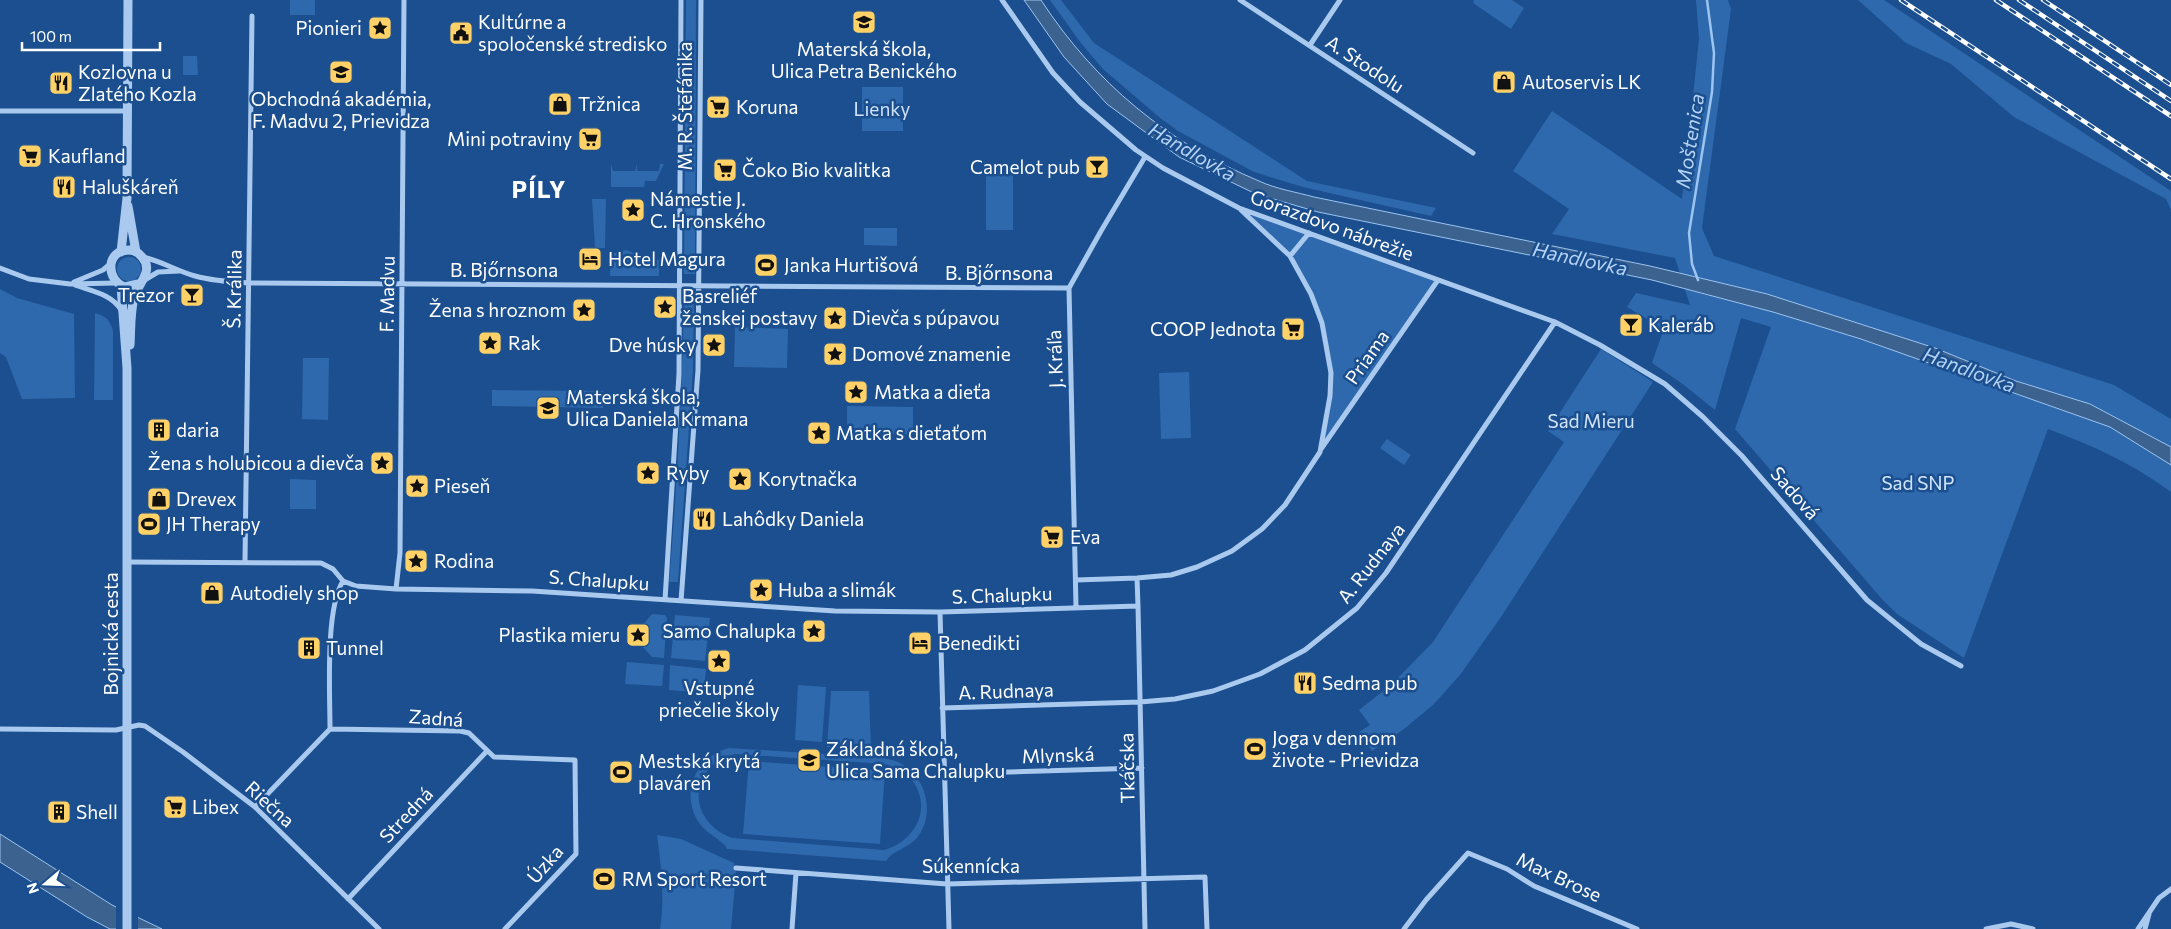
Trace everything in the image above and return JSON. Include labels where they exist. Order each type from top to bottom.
[{"type":"street","name":"Bojnická cesta","points":[[121,252],[127,198],[128,0]]},
{"type":"street","name":"F. Madvu","points":[[396,589],[400,553],[404,0]]},
{"type":"street","name":"M. R. Štefánika","points":[[665,600],[678,374],[681,0]]},
{"type":"street","name":"M. R. Štefánika","points":[[682,601],[698,376],[701,0]]},
{"type":"street","name":"Gorazdovo nábrežie","points":[[1002,0],[1066,88],[1102,122],[1145,157],[1239,208],[1556,322],[1600,345]]},
{"type":"street","name":"A. Stodolu","points":[[1240,0],[1473,153]]},
{"type":"street","points":[[1310,45],[1340,0]]},
{"type":"street","name":"Š. Králika","points":[[245,562],[252,16]]},
{"type":"street","points":[[0,111],[127,111]]},
{"type":"street","name":"J. Kráľa","points":[[1076,580],[1069,288],[1100,230],[1145,157]]},
{"type":"street","name":"Bojnická cesta","points":[[127,198],[140,254],[147,271],[140,283],[132,308],[127,368]]},
{"type":"street","points":[[1239,208],[1290,256],[1322,323],[1331,374],[1330,396],[1320,452]]},
{"type":"street","points":[[1290,256],[1309,233]]},
{"type":"street","points":[[70,284],[103,270],[121,252],[130,250],[140,254]]},
{"type":"street","name":"B. Bjőrnsona","points":[[140,254],[180,271],[219,282],[402,285],[1069,288]]},
{"type":"street","name":"Bojnická cesta","points":[[111,264],[110,272],[118,284],[123,314],[127,368],[127,929]]},
{"type":"street","points":[[0,268],[28,279],[70,284],[118,284],[130,287],[140,283]]},
{"type":"street","name":"B. Bjőrnsona","points":[[140,283],[158,272],[180,271]]},
{"type":"street","name":"Priama","points":[[1137,578],[1187,571],[1232,551],[1262,529],[1285,505],[1438,280]]},
{"type":"street","points":[[70,284],[103,294],[116,302],[123,314]]},
{"type":"street","name":"A. Rudnaya","points":[[942,708],[1140,702],[1175,699],[1213,691],[1260,674],[1305,650],[1357,608],[1401,554],[1556,322]]},
{"type":"street","name":"Sadová","points":[[1600,345],[1665,384],[1703,416],[1786,504],[1867,600],[1921,644],[1961,666]]},
{"type":"street","name":"S. Chalupku","points":[[127,562],[322,563],[333,569],[343,581],[356,586],[396,589],[532,591],[835,611],[940,612],[1138,606]]},
{"type":"street","points":[[1137,578],[1138,606]]},
{"type":"street","name":"S. Chalupku","points":[[1076,607],[1076,580],[1137,578]]},
{"type":"street","points":[[255,807],[330,729],[331,638],[334,600],[337,590],[343,581]]},
{"type":"street","name":"Tkáčska","points":[[1138,606],[1145,929]]},
{"type":"street","points":[[940,612],[949,929]]},
{"type":"street","name":"Riečna","points":[[0,729],[116,730],[139,725],[146,726],[255,807],[379,929]]},
{"type":"street","name":"Zadná","points":[[330,729],[460,731],[469,733],[486,752]]},
{"type":"street","name":"Úzka","points":[[486,752],[494,758],[575,760],[576,854],[505,929]]},
{"type":"street","name":"Stredná","points":[[348,899],[486,752]]},
{"type":"street","name":"Mlynská","points":[[945,774],[1142,768]]},
{"type":"street","name":"Max Brose","points":[[1404,929],[1426,900],[1468,853],[1507,870],[1534,886],[1637,929]]},
{"type":"street","name":"Súkennícka","points":[[736,868],[947,884],[1205,877],[1207,929]]},
{"type":"street","points":[[792,929],[796,873]]},
{"type":"street","points":[[2138,929],[2159,898],[2171,889]]},
{"type":"street","points":[[2145,929],[2150,911]]},
{"type":"street","points":[[1986,929],[2011,924],[2033,929]]},
{"type":"green space","points":[[290,0],[315,0],[315,15],[290,15]]},
{"type":"green space","points":[[686,0],[696,0],[695,274],[684,274]]},
{"type":"green space","points":[[1050,0],[1061,0],[1094,43],[1307,181],[1436,208],[1431,216],[1303,187],[1254,172],[1178,131],[1159,117],[1103,69],[1080,42]]},
{"type":"green space","points":[[1474,0],[1512,0],[1524,8],[1511,29],[1473,3]]},
{"type":"green space","name":"Sad SNP","points":[[1696,0],[1728,0],[1731,9],[1702,228],[1714,256],[2114,385],[2171,419],[2171,492],[2112,456],[2048,429],[1964,658],[1897,614],[1881,598],[1735,429],[1771,327],[1741,318],[1715,410],[1680,382],[1652,363],[1663,331],[1650,328],[1649,320],[1627,307],[1636,293],[1690,305],[1675,258],[1552,234],[1569,209],[1513,171],[1552,111],[1682,199],[1699,39]]},
{"type":"green space","points":[[1858,0],[1884,0],[2171,191],[2171,210],[2166,199],[2014,117],[1951,64],[1906,43]]},
{"type":"green space","points":[[183,56],[197,56],[198,75],[183,75]]},
{"type":"green space","name":"Lienky","points":[[862,87],[903,87],[903,131],[862,131]]},
{"type":"green space","points":[[611,164],[613,171],[635,171],[637,164],[637,171],[659,171],[660,164],[664,164],[656,181],[645,181],[644,187],[611,187]]},
{"type":"green space","points":[[986,170],[1013,170],[1013,230],[986,230]]},
{"type":"green space","points":[[592,199],[606,199],[605,248],[595,248]]},
{"type":"green space","points":[[1238,207],[1437,280],[1322,444],[1328,395],[1328,352],[1323,323],[1291,256]]},
{"type":"green space","points":[[864,228],[897,228],[897,246],[864,245]]},
{"type":"green space","points":[[627,250],[645,258],[659,260],[659,276],[610,276],[611,255]]},
{"type":"green space","points":[[129,257],[137,261],[141,269],[137,277],[129,281],[121,277],[117,269],[121,261]]},
{"type":"green space","points":[[0,289],[17,298],[74,314],[75,398],[22,399],[6,357],[0,353]]},
{"type":"green space","points":[[684,300],[694,300],[693,371],[678,582],[669,582],[679,441]]},
{"type":"green space","points":[[95,313],[107,319],[113,331],[113,400],[94,400]]},
{"type":"green space","points":[[735,327],[788,329],[787,368],[734,367]]},
{"type":"green space","name":"Sad Mieru","points":[[1601,349],[1653,382],[1501,617],[1460,675],[1433,705],[1404,729],[1372,751],[1359,732],[1370,725],[1359,710],[1391,685],[1433,642],[1564,442],[1548,431]]},
{"type":"green space","points":[[303,358],[329,358],[328,420],[302,419]]},
{"type":"green space","points":[[1189,372],[1191,438],[1161,439],[1159,373]]},
{"type":"green space","points":[[492,390],[603,391],[603,408],[492,406]]},
{"type":"green space","points":[[847,406],[913,407],[913,434],[847,433]]},
{"type":"green space","points":[[1387,439],[1411,455],[1404,465],[1380,448]]},
{"type":"green space","points":[[290,479],[316,480],[316,509],[290,509]]},
{"type":"green space","points":[[652,614],[665,615],[667,618],[664,658],[652,657],[641,645],[650,636],[641,627]]},
{"type":"green space","points":[[675,615],[710,618],[705,661],[671,658]]},
{"type":"green space","points":[[627,662],[664,665],[662,686],[625,684]]},
{"type":"green space","points":[[670,665],[706,669],[704,693],[669,690]]},
{"type":"green space","points":[[798,685],[826,687],[822,742],[795,740]]},
{"type":"green space","points":[[831,691],[869,691],[871,750],[827,747]]},
{"type":"green space","points":[[729,748],[885,758],[899,762],[914,774],[924,791],[927,811],[922,831],[909,845],[886,861],[727,849],[723,843],[706,831],[700,824],[694,813],[691,801],[691,790],[699,768],[717,753]],"holes":[[[735,754],[893,766],[910,777],[918,791],[921,813],[912,832],[895,846],[884,850],[732,838],[717,830],[707,820],[701,808],[699,794],[701,782],[708,770],[719,760]]]},
{"type":"green space","points":[[749,761],[885,771],[880,844],[743,834]]},
{"type":"green space","points":[[657,835],[681,839],[734,863],[736,874],[731,929],[660,929],[662,894]]},
{"type":"water","name":"Handlovka","points":[[1024,0],[1041,0],[1085,58],[1110,84],[1164,129],[1226,166],[1266,184],[1314,197],[1650,266],[1767,294],[1935,348],[2016,381],[2090,404],[2171,447],[2171,465],[2110,427],[1861,339],[1773,312],[1652,280],[1318,212],[1256,194],[1179,157],[1107,104],[1064,57]]},
{"type":"water","points":[[0,834],[112,905],[162,929],[110,929],[87,917],[0,862]]},
{"type":"pier","points":[[116,904],[138,915],[138,929],[116,929]]},
{"type":"waterway","name":"Moštenica","points":[[1698,280],[1692,264],[1689,233],[1712,92],[1714,53],[1707,0]]},
{"type":"railway","points":[[1901,0],[2171,179]]},
{"type":"railway","points":[[1996,0],[2171,116]]},
{"type":"railway","points":[[2019,0],[2171,101]]},
{"type":"railway","points":[[2043,0],[2171,85]]},
{"type":"place","name":"Materská škola, Ulica Petra Benického","points":[[864,22]]},
{"type":"place","name":"Pionieri","points":[[380,28]]},
{"type":"place","name":"Kultúrne a spoločenské stredisko","points":[[461,33]]},
{"type":"place","name":"Obchodná akadémia, F. Madvu 2, Prievidza","points":[[341,72]]},
{"type":"place","name":"Autoservis LK","points":[[1504,82]]},
{"type":"place","name":"Kozlovna u Zlatého Kozla","points":[[61,83]]},
{"type":"place","name":"Tržnica","points":[[560,104]]},
{"type":"place","name":"Koruna","points":[[718,107]]},
{"type":"place","name":"Mini potraviny","points":[[590,139]]},
{"type":"place","name":"Kaufland","points":[[30,156]]},
{"type":"place","name":"Camelot pub","points":[[1097,167]]},
{"type":"place","name":"Čoko Bio kvalitka","points":[[725,170]]},
{"type":"place","name":"Haluškáreň","points":[[64,187]]},
{"type":"place","name":"Námestie J. C. Hronského","points":[[633,210]]},
{"type":"place","name":"Hotel Magura","points":[[590,259]]},
{"type":"place","name":"Janka Hurtišová","points":[[766,265]]},
{"type":"place","name":"Trezor","points":[[192,295]]},
{"type":"place","name":"Basreliéf ženskej postavy","points":[[665,307]]},
{"type":"place","name":"Žena s hroznom","points":[[584,310]]},
{"type":"place","name":"Dievča s púpavou","points":[[835,318]]},
{"type":"place","name":"Kaleráb","points":[[1631,325]]},
{"type":"place","name":"COOP Jednota","points":[[1293,329]]},
{"type":"place","name":"Rak","points":[[490,343]]},
{"type":"place","name":"Dve húsky","points":[[714,345]]},
{"type":"place","name":"Domové znamenie","points":[[835,354]]},
{"type":"place","name":"Matka a dieťa","points":[[856,392]]},
{"type":"place","name":"Materská škola, Ulica Daniela Krmana","points":[[548,408]]},
{"type":"place","name":"daria","points":[[159,430]]},
{"type":"place","name":"Matka s dieťaťom","points":[[819,433]]},
{"type":"place","name":"Žena s holubicou a dievča","points":[[382,463]]},
{"type":"place","name":"Ryby","points":[[648,473]]},
{"type":"place","name":"Korytnačka","points":[[740,479]]},
{"type":"place","name":"Pieseň","points":[[417,486]]},
{"type":"place","name":"Drevex","points":[[159,499]]},
{"type":"place","name":"Lahôdky Daniela","points":[[704,519]]},
{"type":"place","name":"JH Therapy","points":[[149,524]]},
{"type":"place","name":"Eva","points":[[1052,537]]},
{"type":"place","name":"Rodina","points":[[416,561]]},
{"type":"place","name":"Huba a slimák","points":[[761,590]]},
{"type":"place","name":"Autodiely shop","points":[[212,593]]},
{"type":"place","name":"Samo Chalupka","points":[[814,631]]},
{"type":"place","name":"Plastika mieru","points":[[638,635]]},
{"type":"place","name":"Benedikti","points":[[920,643]]},
{"type":"place","name":"Tunnel","points":[[309,648]]},
{"type":"place","name":"Vstupné priečelie školy","points":[[719,661]]},
{"type":"place","name":"Sedma pub","points":[[1305,683]]},
{"type":"place","name":"Joga v dennom živote - Prievidza","points":[[1255,749]]},
{"type":"place","name":"Základná škola, Ulica Sama Chalupku","points":[[809,760]]},
{"type":"place","name":"Mestská krytá plaváreň","points":[[621,772]]},
{"type":"place","name":"Libex","points":[[175,807]]},
{"type":"place","name":"Shell","points":[[59,812]]},
{"type":"place","name":"RM Sport Resort","points":[[604,879]]},
{"type":"district","name":"PÍLY","points":[[539,190]]}]
